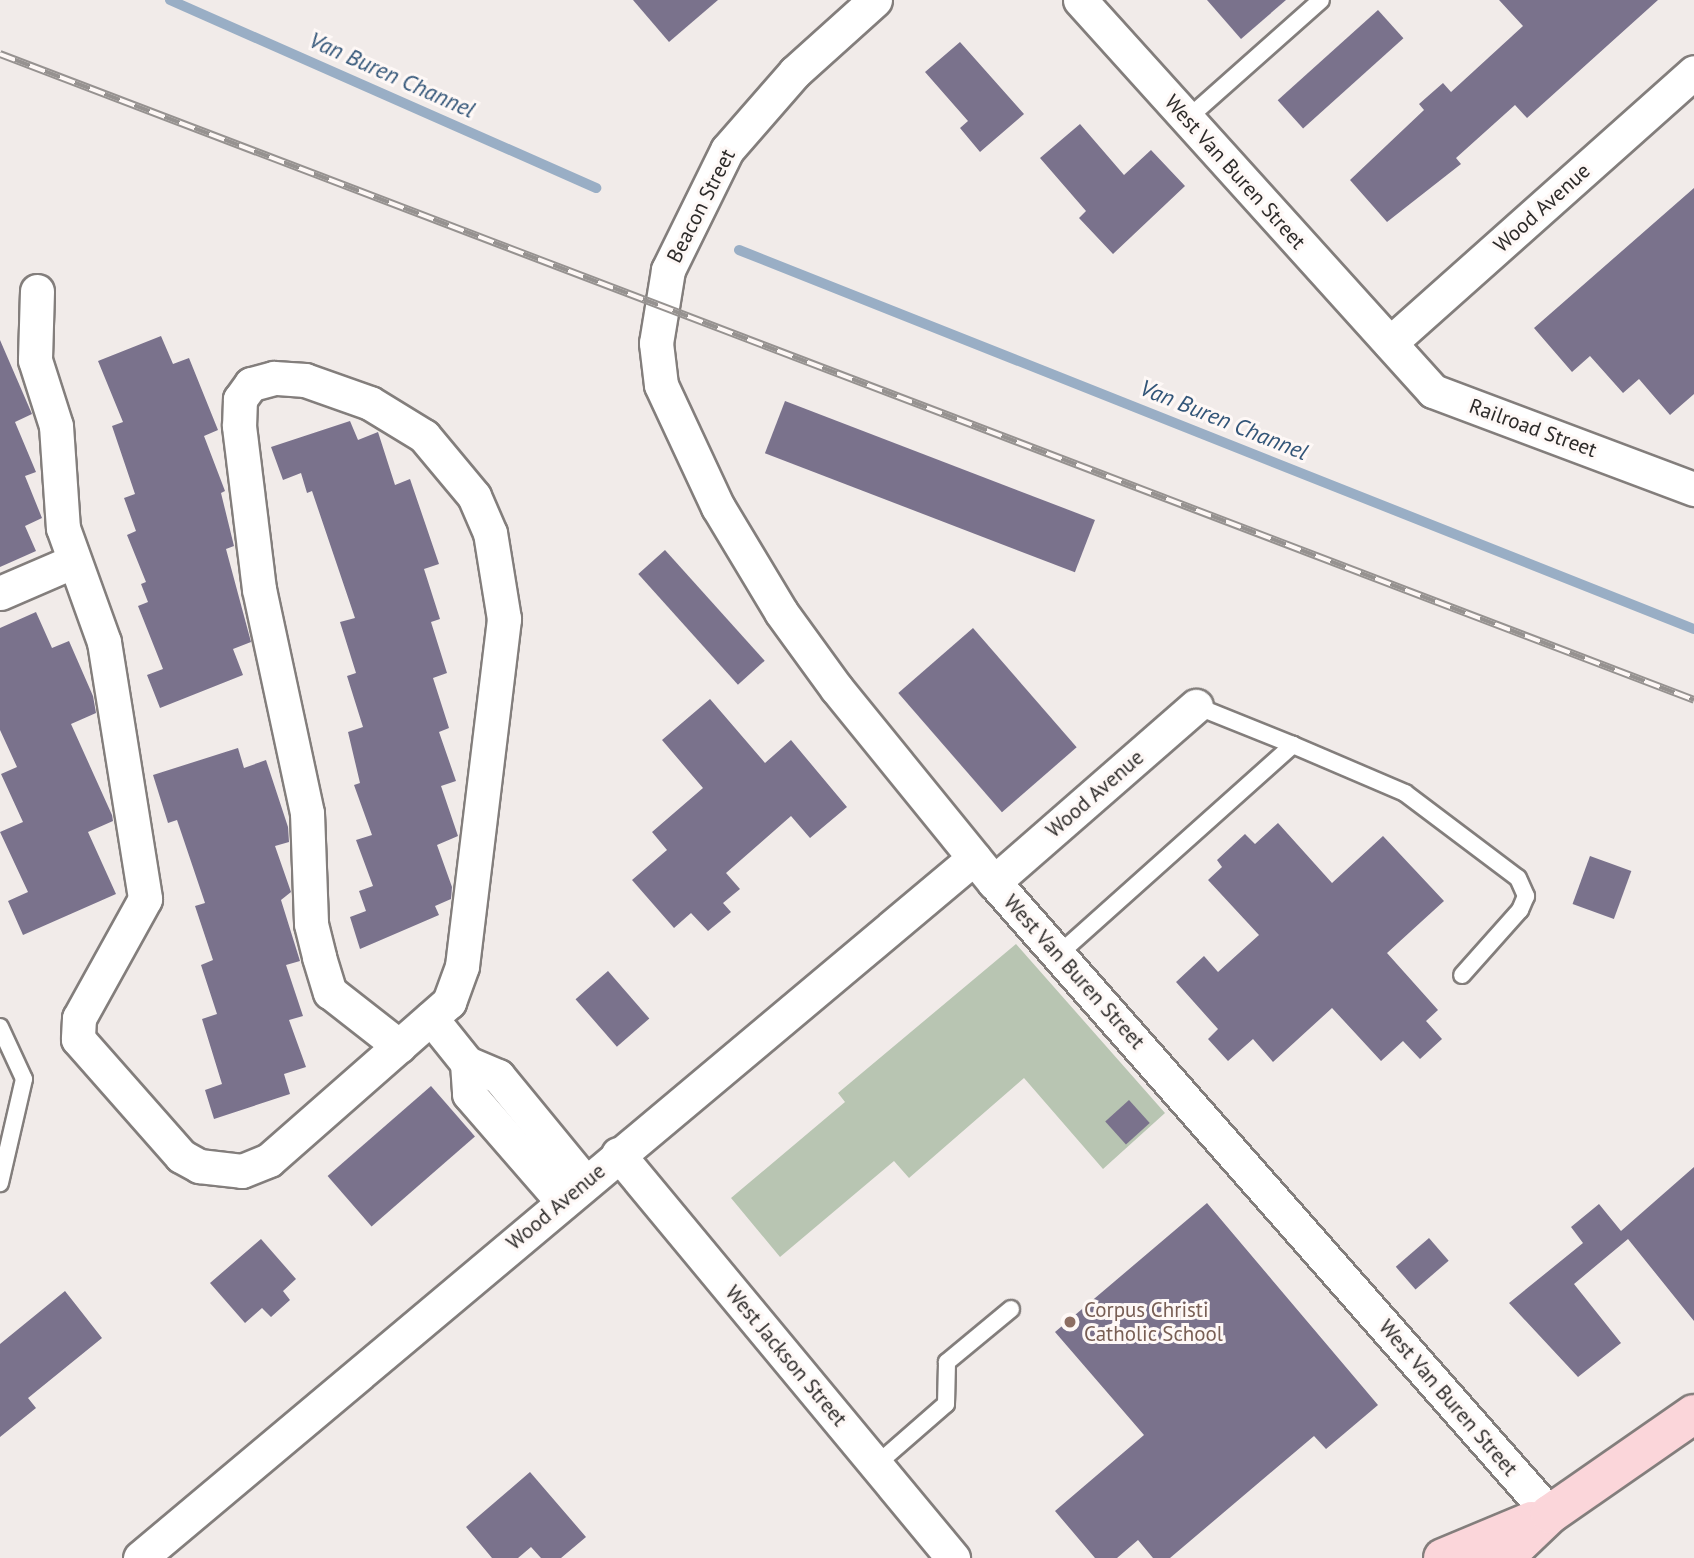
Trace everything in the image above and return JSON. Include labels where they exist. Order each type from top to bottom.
[{"type":"main road","points":[[1504,1558],[1550,1514],[1694,1414]]},
{"type":"main road","points":[[1443,1558],[1550,1514]]},
{"type":"street","name":"Beacon Street","points":[[661,384],[656,342],[668,270],[721,161],[795,72],[875,0]]},
{"type":"street","name":"West Van Buren Street","points":[[1080,0],[1390,343]]},
{"type":"street","name":"Wood Avenue","points":[[1390,343],[1694,72]]},
{"type":"street","points":[[37,291],[35,360],[56,426],[63,528],[72,562],[104,642],[145,899],[79,1018],[78,1039],[181,1156],[219,1173],[269,1160],[431,1018],[449,1002],[464,952],[504,620],[490,533],[450,464],[401,418],[305,380],[274,378],[251,384],[240,399],[239,426],[259,589],[307,813],[311,924],[330,992],[399,1046]]},
{"type":"street","name":"Railroad Street","points":[[1390,343],[1433,391],[1690,481]]},
{"type":"street","name":"West Van Buren Street","points":[[661,384],[718,507],[781,612],[984,870],[1550,1514]]},
{"type":"street","points":[[0,593],[72,562]]},
{"type":"street","name":"Wood Avenue","points":[[140,1558],[618,1154],[1196,706]]},
{"type":"street","points":[[431,1018],[467,1063],[468,1094],[574,1192]]},
{"type":"street","name":"West Jackson Street","points":[[618,1154],[953,1558]]},
{"type":"lane","points":[[1187,119],[1321,0]]},
{"type":"lane","points":[[1196,706],[1405,793],[1518,878],[1526,896],[1520,910],[1462,975]]},
{"type":"lane","points":[[1059,954],[1293,745]]},
{"type":"lane","points":[[0,1027],[24,1079],[0,1183]]},
{"type":"lane","points":[[876,1465],[946,1405],[947,1362],[1010,1309]]},
{"type":"green space","points":[[1016,944],[1165,1113],[1103,1169],[1024,1078],[909,1178],[894,1161],[780,1257],[731,1198],[845,1102],[838,1093]]},
{"type":"building","points":[[633,0],[718,0],[669,42]]},
{"type":"building","points":[[1207,0],[1286,0],[1241,39]]},
{"type":"building","points":[[1499,0],[1658,0],[1527,118],[1515,105],[1456,158],[1461,164],[1387,222],[1350,180],[1424,110],[1419,104],[1443,83],[1451,92],[1523,26]]},
{"type":"building","points":[[1378,10],[1403,38],[1303,129],[1278,100]]},
{"type":"building","points":[[960,42],[1024,114],[980,152],[960,128],[968,121],[925,72]]},
{"type":"building","points":[[1080,124],[1124,175],[1151,150],[1185,186],[1113,254],[1079,218],[1086,211],[1040,158]]},
{"type":"building","points":[[1694,188],[1694,394],[1670,415],[1639,379],[1623,393],[1590,356],[1572,372],[1534,328]]},
{"type":"building","points":[[161,336],[173,364],[189,358],[218,430],[204,436],[225,491],[221,493],[234,546],[226,549],[251,642],[233,649],[243,675],[160,708],[147,675],[163,669],[138,606],[148,602],[141,584],[146,582],[127,535],[136,531],[124,498],[135,494],[112,426],[123,422],[98,361]]},
{"type":"building","points":[[0,340],[32,414],[15,422],[36,472],[25,476],[42,518],[25,526],[36,551],[0,567]]},
{"type":"building","points":[[785,401],[1095,520],[1075,572],[765,453]]},
{"type":"building","points":[[350,421],[358,440],[378,432],[395,485],[410,479],[439,564],[424,569],[440,619],[431,622],[447,673],[433,678],[449,728],[439,732],[456,781],[441,786],[458,836],[437,845],[452,887],[451,899],[435,906],[439,915],[360,949],[350,917],[366,911],[359,891],[373,886],[356,840],[372,835],[354,785],[360,783],[348,732],[363,727],[347,676],[356,673],[340,622],[355,618],[312,491],[307,493],[301,473],[283,480],[271,447]]},
{"type":"building","points":[[665,550],[765,661],[738,685],[638,574]]},
{"type":"building","points":[[36,612],[52,648],[69,641],[93,696],[96,713],[71,724],[112,815],[113,821],[88,832],[116,894],[23,935],[8,901],[28,892],[0,832],[23,822],[1,774],[17,767],[0,730],[0,628]]},
{"type":"building","points":[[973,628],[1077,747],[1002,812],[898,693]]},
{"type":"building","points":[[710,699],[765,763],[791,740],[847,807],[810,838],[791,816],[726,873],[740,889],[723,903],[731,912],[708,931],[691,913],[674,928],[632,880],[667,850],[652,832],[703,788],[662,740]]},
{"type":"building","points":[[238,748],[244,768],[266,760],[288,827],[289,842],[275,846],[291,892],[281,900],[300,961],[286,965],[303,1016],[289,1020],[306,1067],[284,1074],[290,1094],[214,1119],[205,1090],[222,1084],[202,1019],[217,1014],[201,965],[213,960],[195,906],[205,903],[177,820],[168,823],[153,775]]},
{"type":"building","points":[[1278,823],[1332,883],[1383,836],[1444,901],[1387,953],[1438,1010],[1426,1021],[1442,1039],[1420,1059],[1403,1041],[1381,1061],[1332,1008],[1273,1062],[1253,1039],[1228,1061],[1208,1039],[1218,1029],[1176,982],[1204,956],[1218,972],[1259,935],[1208,880],[1222,867],[1217,860],[1245,834],[1255,844]]},
{"type":"building","points":[[1590,856],[1631,871],[1614,919],[1573,904]]},
{"type":"building","points":[[608,971],[649,1019],[617,1047],[576,999]]},
{"type":"building","points":[[431,1086],[475,1137],[372,1226],[328,1176]]},
{"type":"building","points":[[1129,1100],[1150,1123],[1126,1144],[1105,1121]]},
{"type":"building","points":[[1694,1167],[1694,1321],[1628,1239],[1574,1284],[1621,1343],[1578,1377],[1509,1303],[1583,1243],[1571,1227],[1599,1204],[1621,1231]]},
{"type":"building","points":[[1207,1203],[1378,1405],[1326,1449],[1314,1436],[1170,1558],[1153,1558],[1138,1540],[1117,1558],[1095,1558],[1055,1511],[1144,1435],[1055,1332]]},
{"type":"building","points":[[1429,1238],[1449,1261],[1415,1290],[1396,1267]]},
{"type":"building","points":[[261,1239],[296,1279],[283,1291],[290,1300],[271,1317],[262,1308],[245,1323],[210,1283]]},
{"type":"building","points":[[65,1291],[102,1338],[28,1398],[36,1408],[0,1437],[0,1344]]},
{"type":"building","points":[[530,1472],[586,1537],[561,1558],[541,1558],[531,1547],[518,1558],[492,1558],[466,1527]]},
{"type":"waterway","name":"Van Buren Channel","points":[[170,0],[596,188]]},
{"type":"waterway","name":"Van Buren Channel","points":[[739,250],[1694,629]]},
{"type":"railway","points":[[0,54],[1694,700]]},
{"type":"place","name":"Corpus Christi Catholic School","points":[[1070,1322]]}]
